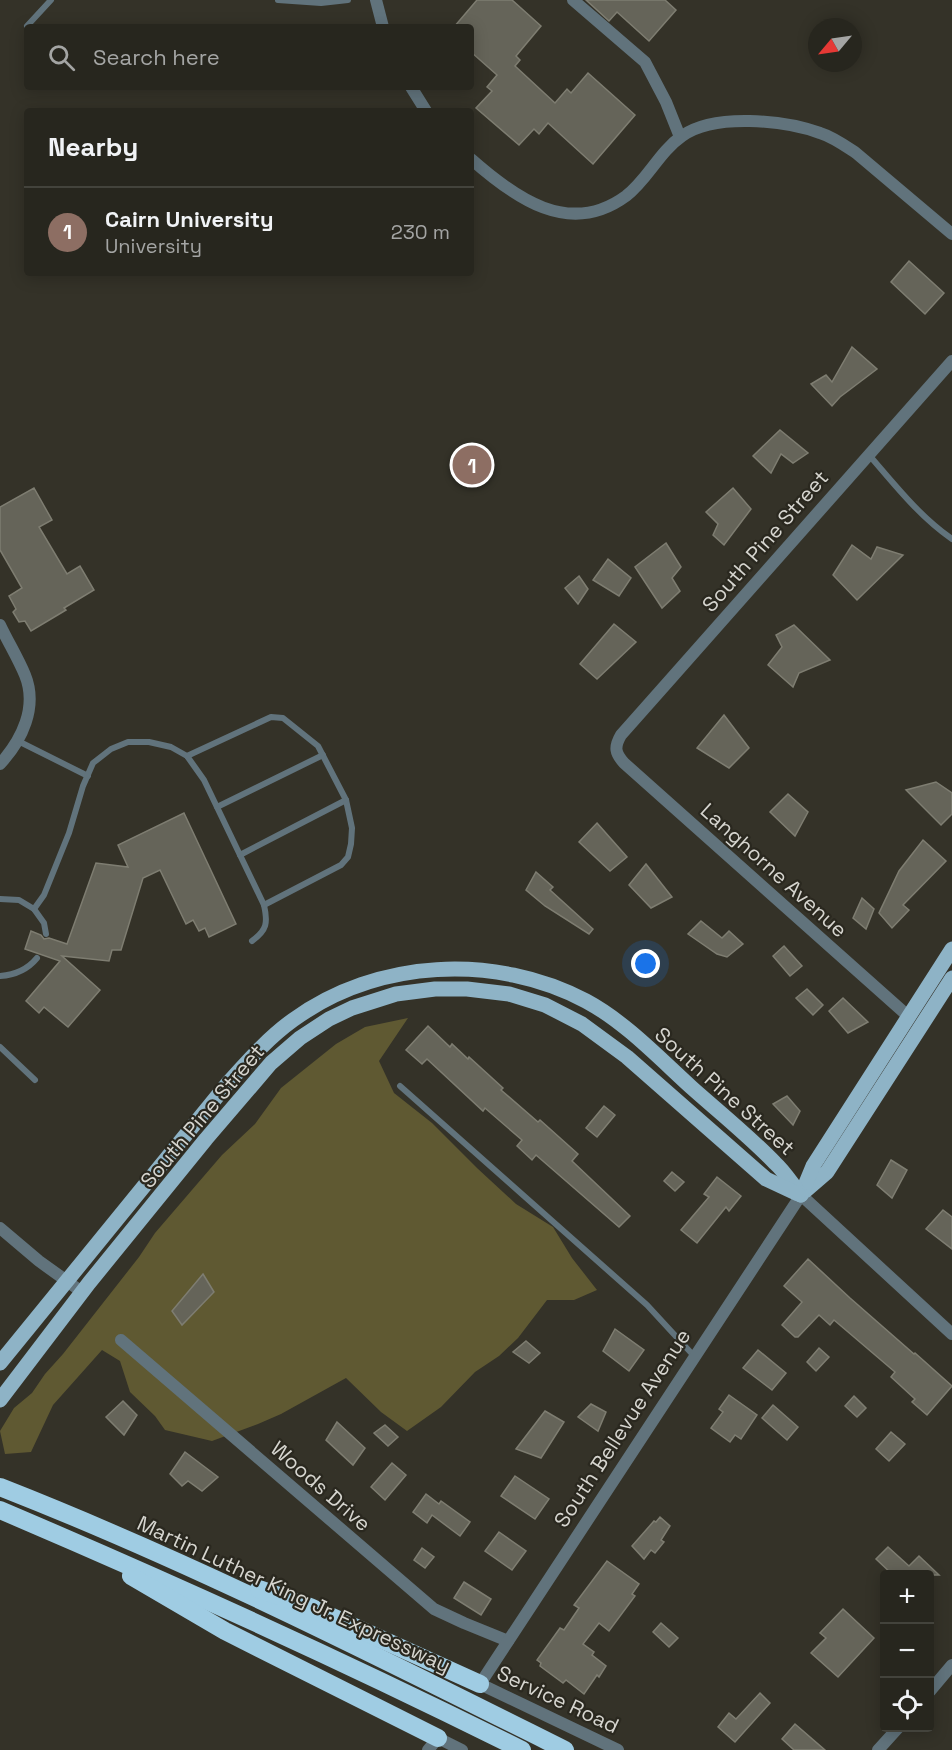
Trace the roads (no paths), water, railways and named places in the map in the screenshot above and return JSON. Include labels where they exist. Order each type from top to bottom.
[{"type":"highway","name":"Martin Luther King Jr. Expressway","points":[[0,1487],[207,1574],[566,1750]]},
{"type":"highway","name":"Martin Luther King Jr. Expressway","points":[[0,1510],[198,1595],[522,1750]]},
{"type":"highway","points":[[70,1540],[225,1631],[433,1744]]},
{"type":"highway","points":[[207,1574],[290,1599],[480,1684]]},
{"type":"main road","name":"South Bellevue Avenue","points":[[801,1195],[813,1166],[952,949]]},
{"type":"main road","name":"South Pine Street","points":[[0,1363],[228,1083],[265,1042],[294,1019],[347,990],[404,973],[441,968],[468,969],[528,978],[558,988],[588,1002],[624,1027],[776,1163],[801,1195]]},
{"type":"main road","name":"South Bellevue Avenue","points":[[801,1195],[827,1172],[952,978]]},
{"type":"main road","name":"South Pine Street","points":[[0,1400],[82,1292],[271,1063],[300,1038],[329,1019],[352,1008],[396,994],[435,989],[467,989],[509,994],[545,1005],[582,1024],[627,1057],[765,1179],[801,1195]]},
{"type":"street","points":[[376,0],[382,24]]},
{"type":"street","points":[[573,0],[645,62],[666,102],[680,137]]},
{"type":"street","points":[[413,90],[424,108]]},
{"type":"street","points":[[474,162],[503,187],[530,203],[563,213],[586,212],[606,206],[626,195],[659,157],[680,137],[696,127],[720,122],[765,123],[798,127],[839,141],[952,234]]},
{"type":"street","name":"South Pine Street","points":[[616,751],[616,743],[621,735],[952,361]]},
{"type":"street","points":[[0,764],[18,741],[26,722],[30,696],[26,676],[1,628]]},
{"type":"street","name":"Langhorne Avenue","points":[[616,751],[624,763],[908,1016]]},
{"type":"street","points":[[801,1195],[952,1334]]},
{"type":"street","name":"South Bellevue Avenue","points":[[480,1684],[801,1195]]},
{"type":"street","points":[[0,1228],[82,1292]]},
{"type":"street","name":"Woods Drive","points":[[121,1340],[434,1609],[508,1641]]},
{"type":"street","points":[[934,1686],[952,1665]]},
{"type":"street","name":"Service Road","points":[[480,1684],[618,1750]]},
{"type":"street","points":[[878,1750],[894,1732]]},
{"type":"street","points":[[433,1744],[462,1750]]},
{"type":"lane","points":[[29,24],[51,0]]},
{"type":"lane","points":[[278,0],[321,3],[348,0]]},
{"type":"lane","points":[[869,455],[915,508],[952,539]]},
{"type":"lane","points":[[187,756],[271,717],[283,718],[318,746],[323,755],[346,800],[352,828],[348,856],[340,866],[264,905]]},
{"type":"lane","points":[[18,741],[88,776]]},
{"type":"lane","points":[[34,909],[44,895],[69,833],[93,763],[111,749],[128,742],[149,742],[171,747],[187,756],[204,780],[264,905],[267,918],[263,932],[252,941]]},
{"type":"lane","points":[[217,807],[323,755]]},
{"type":"lane","points":[[240,855],[346,800]]},
{"type":"lane","points":[[0,899],[19,900],[34,909],[44,923],[46,934]]},
{"type":"lane","points":[[0,975],[17,973],[37,957]]},
{"type":"lane","points":[[0,1047],[35,1080]]},
{"type":"lane","points":[[399,1086],[647,1305],[694,1356]]},
{"type":"place","name":"Cairn University","points":[[472,465]]}]
